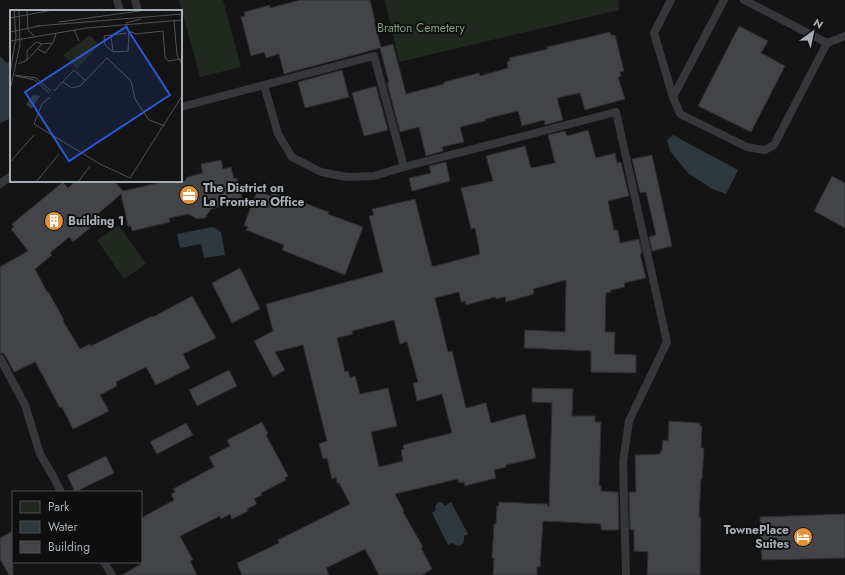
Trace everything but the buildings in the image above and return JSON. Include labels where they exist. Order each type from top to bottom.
[{"type":"lane","points":[[117,0],[120,10]]},
{"type":"lane","points":[[135,0],[138,10]]},
{"type":"lane","points":[[671,0],[654,33],[680,114],[747,148],[765,150],[774,145],[827,44],[845,36]]},
{"type":"lane","points":[[673,96],[724,0]]},
{"type":"lane","points":[[744,0],[827,44]]},
{"type":"lane","points":[[182,107],[374,56],[404,166]]},
{"type":"lane","points":[[264,85],[278,134],[292,157],[321,172],[347,177],[374,176],[404,166],[616,112],[668,342],[629,421],[623,462],[626,575]]},
{"type":"lane","points":[[0,184],[10,177]]},
{"type":"lane","points":[[0,358],[25,405],[40,454],[60,491]]},
{"type":"lane","points":[[105,563],[112,575]]},
{"type":"green space","points":[[179,0],[223,0],[241,67],[200,77]]},
{"type":"green space","name":"Bratton Cemetery","points":[[385,0],[618,0],[619,10],[399,62]]},
{"type":"green space","points":[[119,225],[146,264],[124,279],[97,240]]},
{"type":"water","points":[[0,56],[7,63],[10,62],[10,118],[0,123]]},
{"type":"water","points":[[673,135],[738,170],[726,194],[712,189],[688,173],[670,151],[667,140]]},
{"type":"water","points":[[213,227],[221,232],[225,255],[204,258],[201,244],[180,248],[177,234]]},
{"type":"water","points":[[440,502],[445,506],[451,502],[468,534],[464,536],[463,544],[457,546],[453,543],[448,545],[432,513],[436,510],[435,507],[437,503]]},
{"type":"place","name":"The District on La Frontera Office","points":[[189,195]]},
{"type":"place","name":"Building 1","points":[[54,221]]},
{"type":"place","name":"TownePlace Suites","points":[[803,537]]}]
